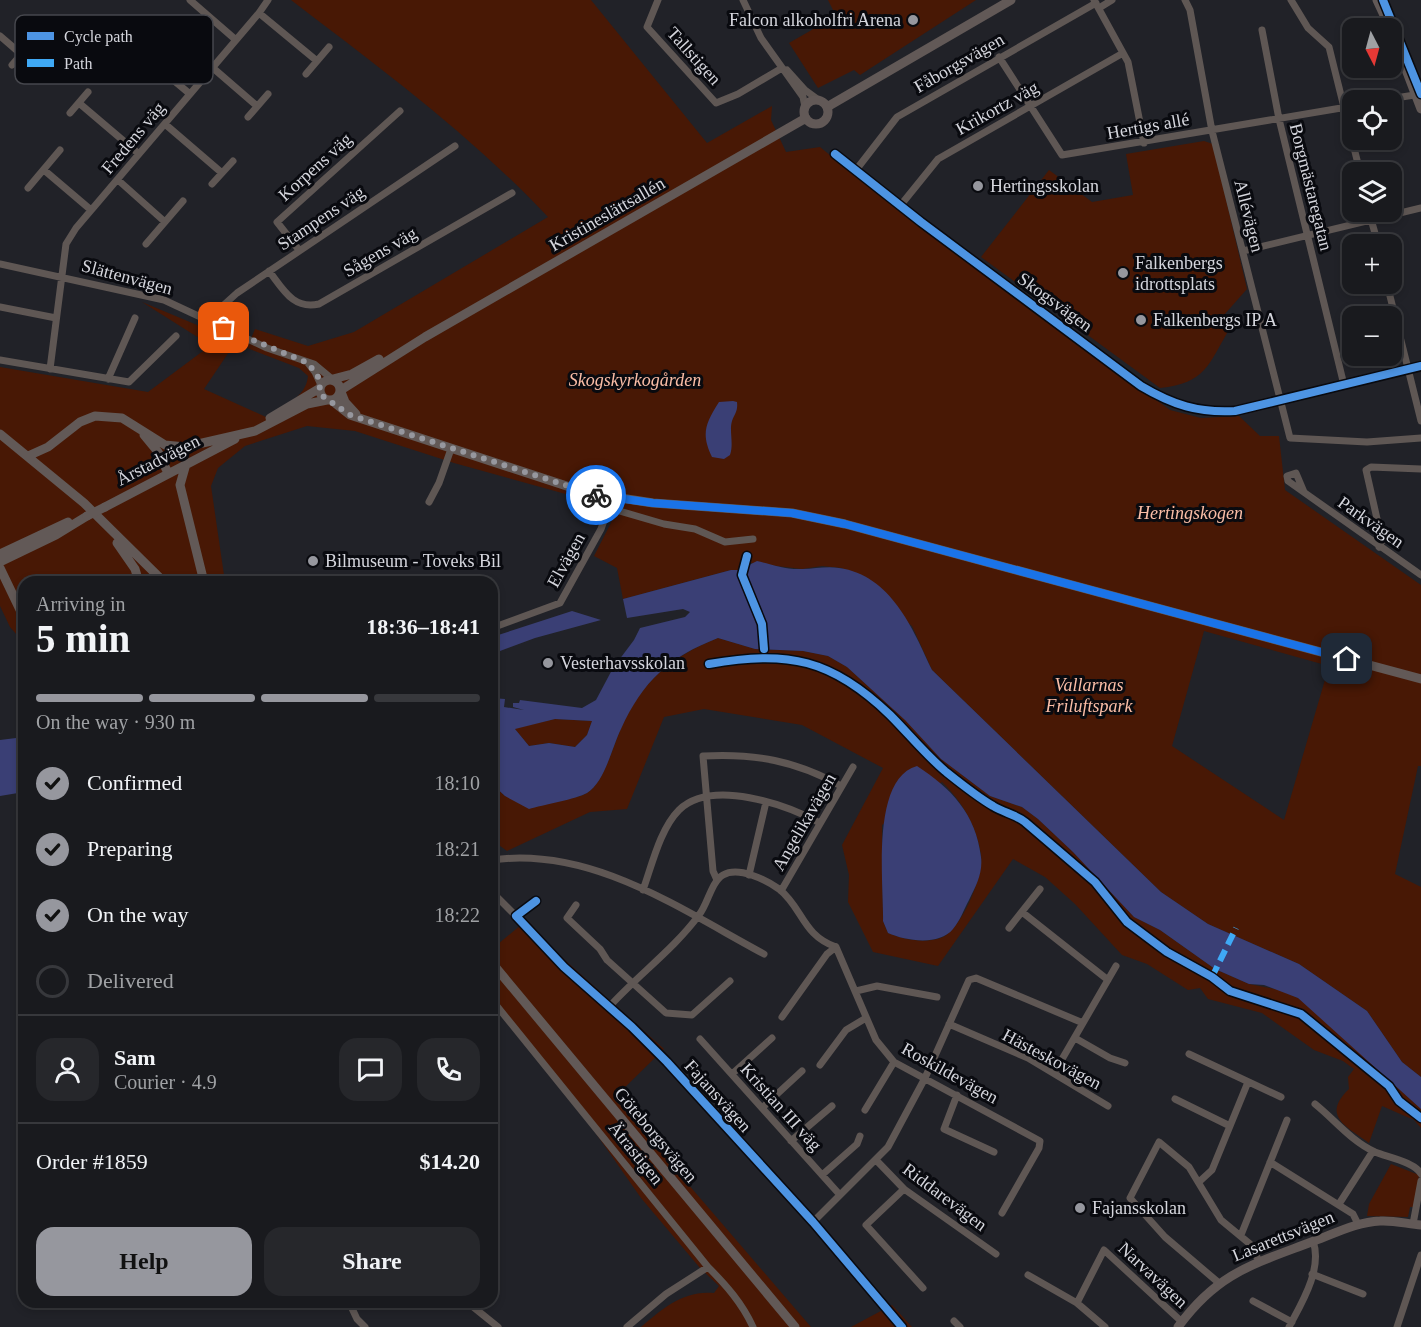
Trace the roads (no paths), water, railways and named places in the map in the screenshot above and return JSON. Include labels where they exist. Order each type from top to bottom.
[{"type":"main road","points":[[823,104],[828,116],[822,123],[813,124],[806,118],[805,107],[811,101],[823,104],[1011,0]]},
{"type":"main road","points":[[1377,0],[1385,18]]},
{"type":"main road","points":[[1402,56],[1419,94],[1421,109]]},
{"type":"main road","name":"Kristineslättsallén","points":[[341,391],[425,337],[806,118]]},
{"type":"main road","name":"Kristineslättsallén","points":[[333,379],[352,374],[425,337]]},
{"type":"main road","points":[[360,417],[345,402],[339,383],[333,379],[326,380],[320,387],[321,395],[343,411],[360,417],[452,449],[557,484],[610,503],[792,513],[845,524],[1421,679]]},
{"type":"main road","name":"Årstadvägen","points":[[244,434],[320,387]]},
{"type":"main road","points":[[329,400],[341,391]]},
{"type":"main road","name":"Årstadvägen","points":[[0,554],[87,516],[244,434],[307,405],[329,400]]},
{"type":"main road","points":[[28,456],[48,447],[80,422],[95,416],[122,418],[165,445],[174,447],[244,434]]},
{"type":"main road","points":[[142,431],[158,452],[168,473]]},
{"type":"main road","points":[[0,434],[106,525],[158,576]]},
{"type":"main road","points":[[186,464],[179,480],[202,576]]},
{"type":"main road","points":[[145,485],[167,480],[183,501]]},
{"type":"main road","name":"Årstadvägen","points":[[0,562],[56,535],[87,516]]},
{"type":"main road","points":[[106,525],[132,564],[137,576]]},
{"type":"main road","points":[[0,568],[18,606]]},
{"type":"main road","name":"Göteborgsvägen","points":[[498,970],[795,1327]]},
{"type":"main road","name":"Lasarettsvägen","points":[[1180,1324],[1200,1299],[1219,1283],[1259,1261],[1358,1224],[1382,1221],[1417,1224]]},
{"type":"main road","points":[[764,1289],[770,1291],[801,1327]]},
{"type":"main road","points":[[783,1313],[788,1327]]},
{"type":"street","points":[[190,0],[207,15]]},
{"type":"street","name":"Fredens väg","points":[[213,68],[268,0]]},
{"type":"street","name":"Tallstigen","points":[[658,0],[647,27],[716,103],[738,94],[782,68]]},
{"type":"street","points":[[743,0],[754,27],[803,97],[805,107]]},
{"type":"street","name":"Fåborgsvägen","points":[[855,170],[897,117],[999,57],[1096,4],[1112,0]]},
{"type":"street","name":"Allévägen","points":[[1185,0],[1190,10],[1212,131],[1290,438],[1367,442],[1421,438]]},
{"type":"street","points":[[1291,0],[1308,28],[1329,47],[1342,99]]},
{"type":"street","points":[[1096,4],[1123,53],[1133,82],[1144,143]]},
{"type":"street","points":[[259,13],[317,61]]},
{"type":"street","points":[[213,20],[236,40]]},
{"type":"street","name":"Borgmästaregatan","points":[[1262,30],[1279,119],[1344,385]]},
{"type":"street","points":[[0,36],[15,49]]},
{"type":"street","points":[[306,74],[329,47]]},
{"type":"street","name":"Krikortz väg","points":[[900,206],[938,159],[1123,53]]},
{"type":"street","name":"Hertigs allé","points":[[999,57],[1062,155],[1144,143],[1342,107]]},
{"type":"street","points":[[12,65],[15,61]]},
{"type":"street","points":[[213,68],[257,106]]},
{"type":"street","points":[[782,68],[823,104]]},
{"type":"street","points":[[178,84],[190,94]]},
{"type":"street","name":"Fredens väg","points":[[50,369],[66,244],[91,210],[199,84]]},
{"type":"street","points":[[70,114],[88,92]]},
{"type":"street","points":[[248,117],[268,94]]},
{"type":"street","points":[[1402,97],[1419,94]]},
{"type":"street","points":[[79,103],[139,154]]},
{"type":"street","name":"Korpens väg","points":[[299,250],[278,222],[400,111]]},
{"type":"street","points":[[165,124],[222,173]]},
{"type":"street","name":"Stampens väg","points":[[212,322],[224,302],[455,146]]},
{"type":"street","points":[[28,188],[60,150]]},
{"type":"street","name":"Skogsvägen","points":[[835,154],[900,206],[1161,398],[1192,410],[1235,411],[1421,366]]},
{"type":"street","points":[[212,184],[233,161]]},
{"type":"street","points":[[44,170],[91,210]]},
{"type":"street","points":[[118,180],[165,222]]},
{"type":"street","name":"Sågens väg","points":[[269,271],[293,301],[302,305],[319,304],[512,193]]},
{"type":"street","points":[[146,243],[183,201]]},
{"type":"street","points":[[1402,213],[1421,208]]},
{"type":"street","points":[[1243,251],[1364,222]]},
{"type":"street","name":"Slättenvägen","points":[[0,264],[164,300],[267,348],[321,368],[333,379]]},
{"type":"street","points":[[1389,294],[1421,421]]},
{"type":"street","points":[[0,307],[56,318]]},
{"type":"street","points":[[108,379],[135,318]]},
{"type":"street","points":[[0,360],[129,382],[176,336]]},
{"type":"street","points":[[308,363],[315,372],[320,387]]},
{"type":"street","points":[[429,502],[452,449]]},
{"type":"street","points":[[1379,547],[1382,541],[1366,470],[1371,467],[1421,469]]},
{"type":"street","name":"Parkvägen","points":[[1304,492],[1421,575]]},
{"type":"street","points":[[610,503],[664,524],[695,529],[720,541],[753,540]]},
{"type":"street","name":"Elvägen","points":[[498,626],[560,603],[588,553],[610,503]]},
{"type":"street","points":[[717,880],[713,871],[703,756],[736,754],[758,756],[806,769],[841,786]]},
{"type":"street","name":"Angelikavägen","points":[[781,891],[853,767]]},
{"type":"street","points":[[643,890],[665,834],[678,811],[688,803],[706,798],[741,797],[798,811],[820,823]]},
{"type":"street","points":[[749,875],[765,802]]},
{"type":"street","points":[[498,860],[538,857],[587,867],[643,890],[764,954]]},
{"type":"street","points":[[609,1007],[631,983],[675,944],[697,918],[717,880],[729,873],[749,875],[781,891],[812,933],[836,947],[821,963],[782,1017]]},
{"type":"street","points":[[1009,928],[1040,889]]},
{"type":"street","name":"Fajansvägen","points":[[498,898],[549,952],[667,1062],[813,1222],[903,1327]]},
{"type":"street","points":[[516,916],[536,901]]},
{"type":"street","points":[[576,905],[567,918],[631,983],[666,1013],[692,1015],[730,981]]},
{"type":"street","points":[[1022,912],[1108,980]]},
{"type":"street","name":"Roskildevägen","points":[[836,947],[876,1040],[894,1062],[1040,1141],[1039,1148],[1002,1213]]},
{"type":"street","points":[[1054,1073],[1116,966]]},
{"type":"street","points":[[813,1222],[877,1161],[896,1135],[925,1078],[969,980],[976,978],[1083,1023]]},
{"type":"street","points":[[856,991],[877,986],[938,997]]},
{"type":"street","name":"Ätrastigen","points":[[498,1007],[739,1303],[753,1327]]},
{"type":"street","points":[[820,1065],[846,1030],[866,1018]]},
{"type":"street","name":"Hästeskovägen","points":[[949,1024],[1054,1073],[1108,1106]]},
{"type":"street","points":[[732,1074],[772,1038]]},
{"type":"street","points":[[1075,1038],[1110,1058],[1125,1063]]},
{"type":"street","name":"Kristian III väg","points":[[700,1039],[840,1195]]},
{"type":"street","points":[[1190,1054],[1281,1097]]},
{"type":"street","points":[[865,1110],[894,1062]]},
{"type":"street","points":[[762,1108],[802,1071]]},
{"type":"street","points":[[1200,1181],[1212,1170],[1248,1082]]},
{"type":"street","points":[[957,1095],[944,1129],[993,1152]]},
{"type":"street","points":[[1175,1099],[1230,1126]]},
{"type":"street","points":[[1315,1104],[1352,1138],[1373,1151],[1410,1165],[1419,1170],[1421,1174]]},
{"type":"street","points":[[791,1141],[832,1106]]},
{"type":"street","points":[[1241,1235],[1287,1120]]},
{"type":"street","points":[[822,1175],[857,1144],[860,1136]]},
{"type":"street","points":[[1219,1283],[1165,1237],[1131,1198],[1159,1142],[1174,1153],[1200,1181],[1221,1220],[1241,1235],[1253,1248],[1259,1261]]},
{"type":"street","points":[[1339,1204],[1373,1151]]},
{"type":"street","name":"Riddarevägen","points":[[877,1161],[904,1189],[996,1254]]},
{"type":"street","points":[[1270,1162],[1339,1204],[1353,1214],[1358,1224]]},
{"type":"street","points":[[1417,1224],[1421,1181]]},
{"type":"street","points":[[904,1189],[866,1225],[923,1288]]},
{"type":"street","points":[[1253,1301],[1291,1324],[1312,1274],[1313,1241]]},
{"type":"street","name":"Narvavägen","points":[[1077,1303],[1104,1250],[1180,1324]]},
{"type":"street","points":[[1397,1327],[1421,1255]]},
{"type":"street","points":[[627,1327],[666,1294],[708,1267]]},
{"type":"street","points":[[1312,1274],[1364,1294]]},
{"type":"street","points":[[1028,1275],[1077,1303],[1102,1326]]},
{"type":"street","points":[[352,1308],[357,1319],[365,1327]]},
{"type":"street","points":[[474,1308],[498,1327]]},
{"type":"water","points":[[719,402],[737,402],[737,408],[731,425],[730,455],[724,459],[712,457],[706,442],[706,429],[710,417]]},
{"type":"water","points":[[757,561],[790,569],[839,568],[873,581],[898,606],[932,670],[1161,892],[1208,924],[1299,964],[1367,1011],[1402,1062],[1421,1077],[1421,1109],[1298,998],[1264,985],[1249,984],[1215,969],[1160,930],[1134,917],[1073,852],[1038,819],[1022,807],[990,796],[941,759],[905,720],[847,667],[828,656],[803,651],[755,649],[718,638],[685,653],[648,684],[629,712],[599,781],[587,793],[529,809],[498,790],[498,698],[505,699],[504,707],[524,710],[513,707],[513,703],[519,703],[520,700],[582,708],[596,700],[613,668],[640,628],[685,617],[690,612],[683,609],[627,618],[623,599],[731,570],[739,570]],"holes":[[[555,719],[592,721],[587,735],[575,747],[549,743],[529,746],[515,729]]]},
{"type":"water","points":[[572,611],[601,620],[535,638],[498,652],[498,635]]},
{"type":"water","points":[[18,738],[18,793],[0,796],[0,740]]},
{"type":"water","points":[[917,766],[941,783],[968,815],[974,828],[981,857],[980,874],[962,915],[947,934],[931,940],[913,940],[888,933],[883,921],[882,860],[886,811],[892,791],[902,775]]},
{"type":"place","name":"Falcon alkoholfri Arena","points":[[913,20]]},
{"type":"place","name":"Hertingsskolan","points":[[978,186]]},
{"type":"place","name":"Falkenbergs idrottsplats","points":[[1123,273]]},
{"type":"place","name":"Falkenbergs IP A","points":[[1141,320]]},
{"type":"place","name":"Bilmuseum - Toveks Bil","points":[[313,561]]},
{"type":"place","name":"Vesterhavsskolan","points":[[548,663]]},
{"type":"place","name":"Fajansskolan","points":[[1080,1208]]},
{"type":"park label","name":"Skogskyrkogården","points":[[635,380]]},
{"type":"park label","name":"Hertingskogen","points":[[1190,513]]},
{"type":"park label","name":"Vallarnas Friluftspark","points":[[1089,695]]}]
